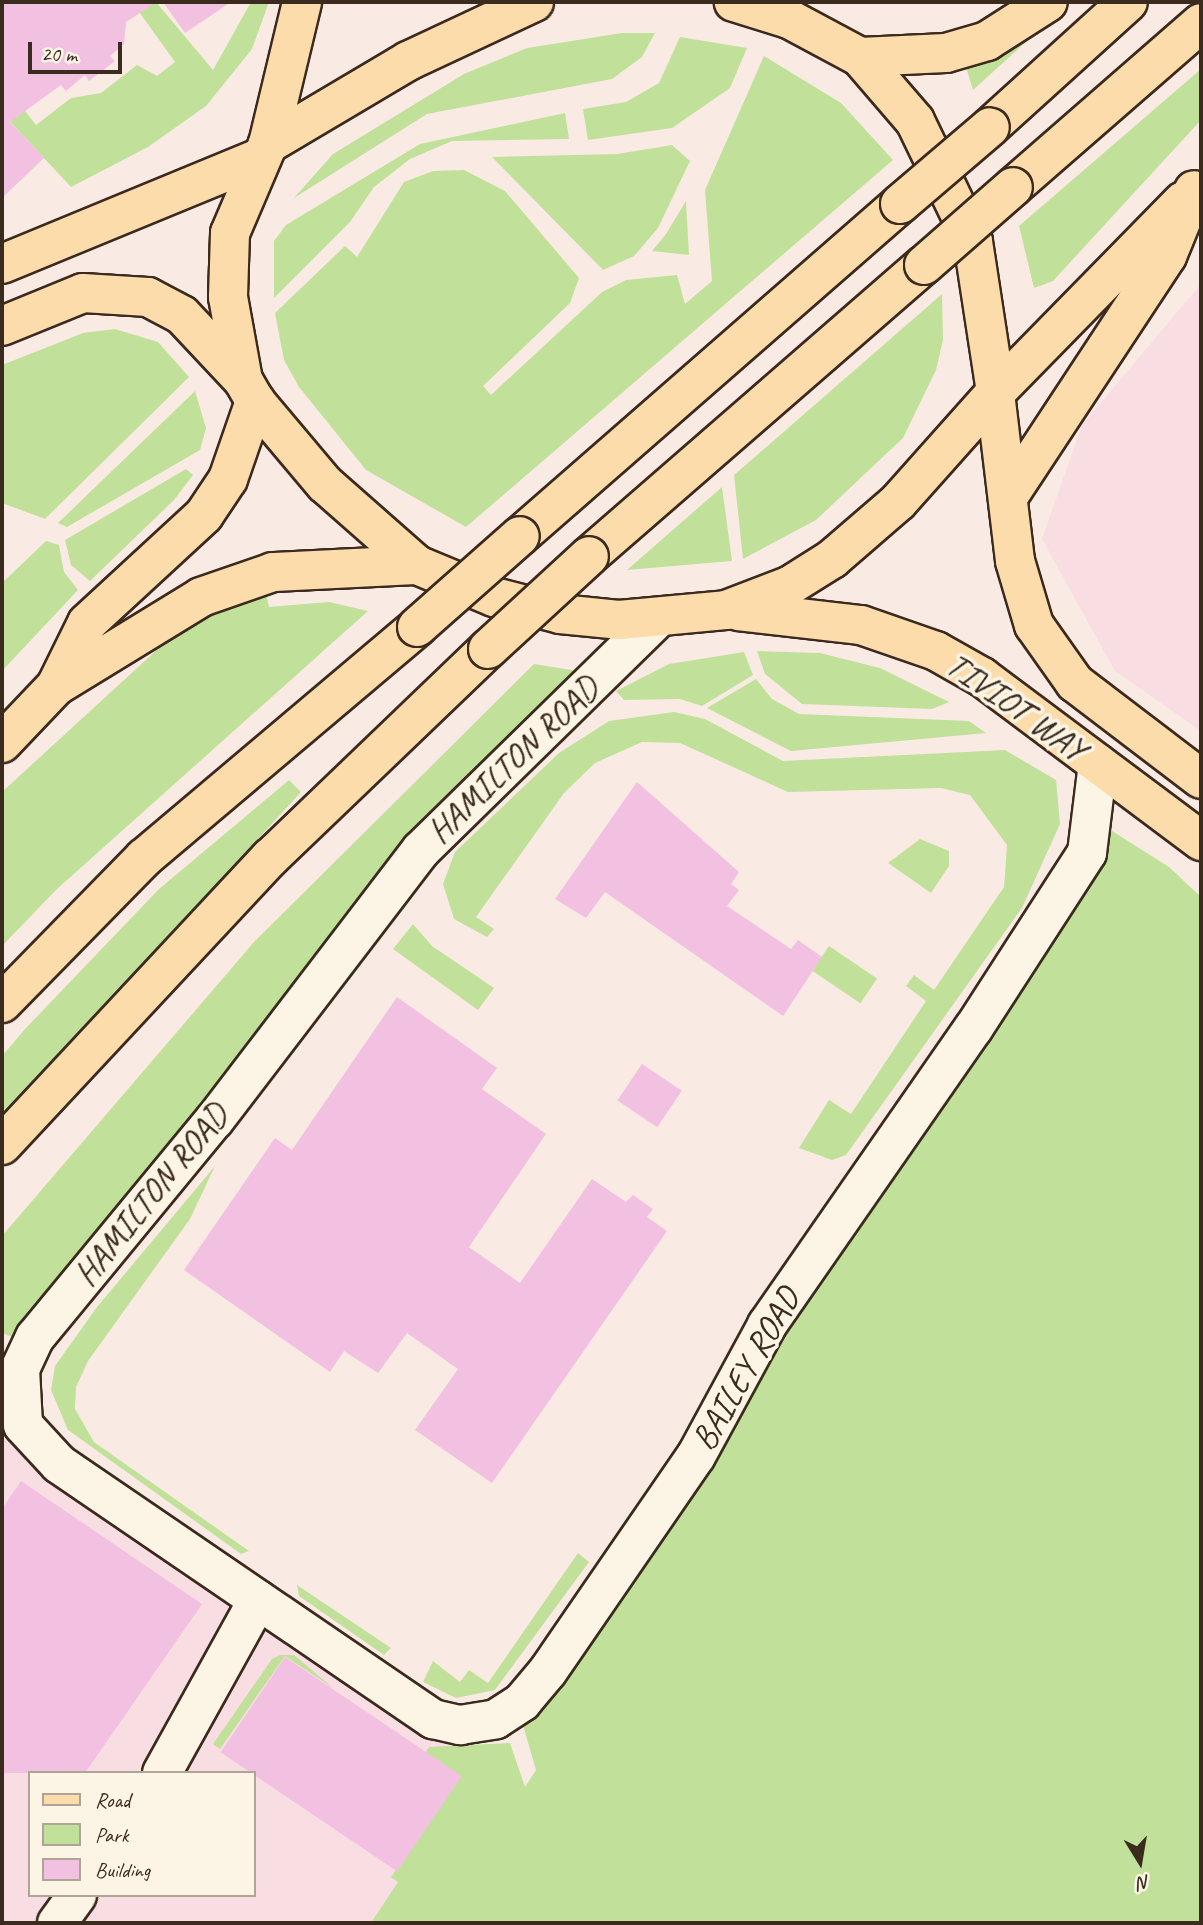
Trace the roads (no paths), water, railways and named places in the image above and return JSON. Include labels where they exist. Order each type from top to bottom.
[{"type":"main road","points":[[56,686],[87,623],[204,516],[228,479],[249,390],[229,297],[230,233],[263,151],[302,2]]},
{"type":"main road","points":[[734,2],[782,11],[860,57],[946,53],[987,41],[1048,2]]},
{"type":"main road","points":[[2,1003],[144,858],[417,627],[990,127],[1128,2]]},
{"type":"main road","points":[[2,264],[263,151],[511,4]]},
{"type":"main road","points":[[2,1145],[270,858],[488,649],[589,556],[1201,23]]},
{"type":"main road","name":"TIVIOT WAY","points":[[860,57],[915,121],[960,205],[990,331],[1010,512],[1024,595],[1051,655],[1112,715],[1201,779]]},
{"type":"main road","points":[[2,743],[56,686],[201,597],[242,580],[291,570],[417,565],[560,614],[658,618],[726,610],[789,586],[832,559],[898,502],[995,393],[1197,186]]},
{"type":"main road","points":[[1010,512],[1167,256],[1197,186]]},
{"type":"main road","points":[[2,326],[83,293],[148,297],[182,316],[249,390],[325,484],[417,565]]},
{"type":"main road","name":"TIVIOT WAY","points":[[726,610],[861,625],[936,651],[982,677],[1201,841]]},
{"type":"street","name":"HAMILTON ROAD","points":[[258,1600],[38,1446],[23,1425],[20,1368],[35,1337],[215,1119],[421,850],[658,618]]},
{"type":"street","name":"BAILEY ROAD","points":[[258,1600],[433,1719],[480,1724],[522,1702],[696,1456],[760,1335],[973,1029],[1087,853],[1098,806],[1098,764]]},
{"type":"street","points":[[163,1771],[258,1600]]},
{"type":"street","points":[[57,1923],[76,1897]]}]
